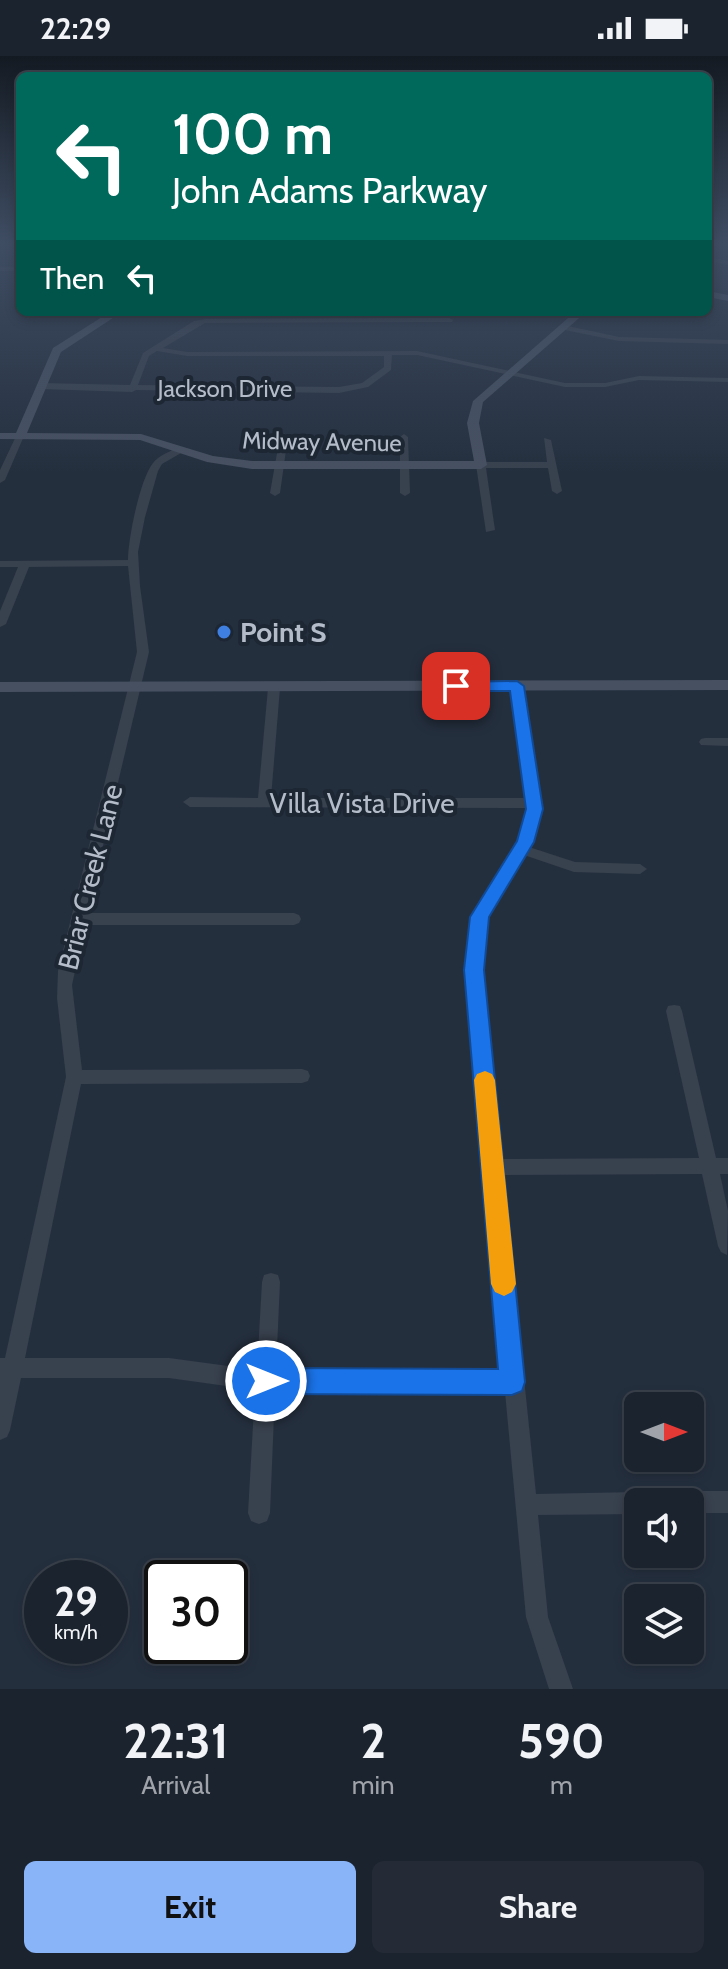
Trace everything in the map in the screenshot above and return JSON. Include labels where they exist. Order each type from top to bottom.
[{"type":"street","points":[[0,480],[61,345],[103,320]]},
{"type":"street","points":[[132,389],[143,360],[157,349],[205,321],[234,320]]},
{"type":"street","points":[[490,530],[474,412],[478,401],[571,320]]},
{"type":"street","points":[[563,327],[619,339],[728,342]]},
{"type":"street","points":[[157,349],[187,354],[388,353],[435,356],[551,384],[605,385],[631,379],[727,382]]},
{"type":"street","name":"Jackson Drive","points":[[41,386],[132,389],[354,388],[374,380],[388,368],[388,353]]},
{"type":"street","name":"Midway Avenue","points":[[0,436],[141,437],[221,461],[280,465],[551,465]]},
{"type":"street","points":[[275,493],[284,436]]},
{"type":"street","points":[[404,437],[405,493]]},
{"type":"street","points":[[547,440],[557,491]]},
{"type":"street","name":"Briar Creek Lane","points":[[0,1430],[6,1368],[74,1077],[75,1054],[62,996],[143,652],[142,620],[133,563],[134,543],[153,471],[166,457],[183,449]]},
{"type":"street","points":[[0,564],[133,563]]},
{"type":"street","points":[[0,624],[25,564]]},
{"type":"street","points":[[0,687],[728,685]]},
{"type":"street","points":[[517,686],[534,803],[533,821],[521,849],[480,917],[474,970],[537,1617],[561,1689]]},
{"type":"street","points":[[264,802],[274,688]]},
{"type":"street","points":[[705,742],[728,742]]},
{"type":"street","name":"Villa Vista Drive","points":[[190,802],[534,803]]},
{"type":"street","points":[[521,849],[574,867],[640,869]]},
{"type":"street","points":[[80,919],[294,919]]},
{"type":"street","points":[[674,1011],[727,1246]]},
{"type":"street","points":[[74,1077],[302,1076]]},
{"type":"street","points":[[493,1167],[728,1166]]},
{"type":"street","points":[[259,1513],[271,1282]]},
{"type":"street","points":[[6,1368],[169,1368],[266,1381],[512,1382]]},
{"type":"street","points":[[704,1502],[728,1502]]},
{"type":"street","points":[[525,1505],[624,1503]]},
{"type":"slow traffic","points":[[485,1080],[504,1284]]},
{"type":"place","name":"Point S","points":[[224,632]]},
{"type":"route","points":[[266,1381],[512,1382],[474,970],[480,917],[525,842],[534,809],[517,686],[456,686]]}]
